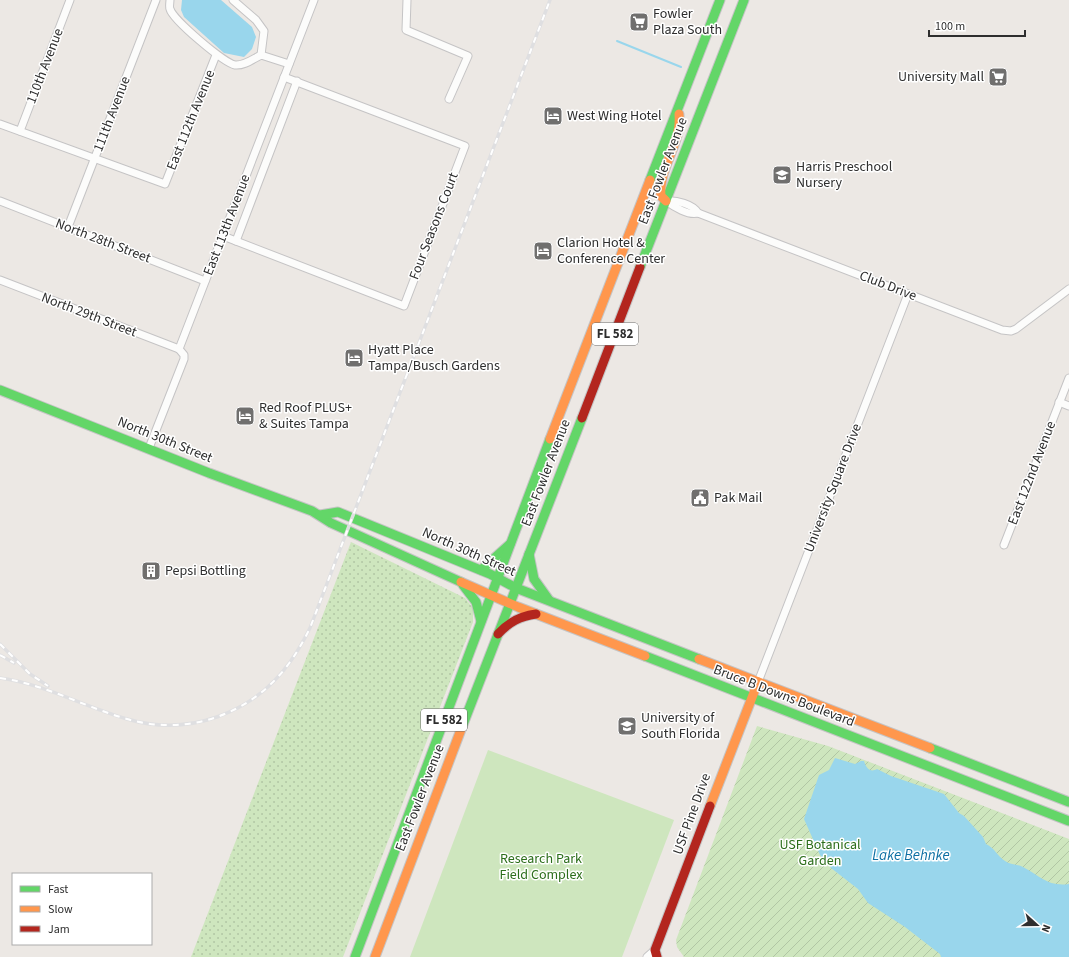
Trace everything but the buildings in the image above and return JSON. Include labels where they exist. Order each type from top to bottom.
[{"type":"main road","name":"East Fowler Avenue","points":[[355,957],[497,578],[720,0]]},
{"type":"main road","name":"East Fowler Avenue","points":[[375,957],[498,634],[744,0]]},
{"type":"main road","points":[[666,201],[661,196],[660,190],[678,136],[680,121],[679,106]]},
{"type":"main road","name":"North 30th Street","points":[[0,390],[320,515],[331,523],[491,595]]},
{"type":"main road","name":"North 30th Street","points":[[320,515],[338,512],[480,570],[516,588]]},
{"type":"main road","points":[[480,570],[510,544]]},
{"type":"main road","points":[[529,554],[533,578],[536,585],[551,602]]},
{"type":"main road","points":[[460,582],[474,597],[480,610],[481,621]]},
{"type":"main road","name":"Bruce B Downs Boulevard","points":[[516,588],[1069,802]]},
{"type":"main road","name":"Bruce B Downs Boulevard","points":[[491,595],[510,604],[751,698],[1069,820]]},
{"type":"main road","points":[[498,634],[509,623],[518,618],[527,614],[538,614]]},
{"type":"main road","name":"USF Pine Drive","points":[[656,953],[758,682]]},
{"type":"street","name":"110th Avenue","points":[[20,132],[70,0]]},
{"type":"street","name":"111th Avenue","points":[[68,227],[156,0]]},
{"type":"street","points":[[170,0],[170,9],[179,22],[226,62],[236,65],[248,63],[261,55],[289,64]]},
{"type":"street","points":[[235,0],[256,20],[264,31],[261,55]]},
{"type":"street","name":"East 113th Avenue","points":[[149,448],[184,359],[184,355],[179,349],[314,0]]},
{"type":"street","points":[[407,0],[406,30],[468,56],[449,99]]},
{"type":"street","name":"East 112th Avenue","points":[[94,158],[165,184],[216,55]]},
{"type":"street","name":"Four Seasons Court","points":[[223,236],[404,306],[465,146],[284,77]]},
{"type":"street","points":[[236,241],[297,81]]},
{"type":"street","points":[[0,124],[94,158]]},
{"type":"street","name":"Club Drive","points":[[666,201],[675,200],[696,209],[698,213],[1002,330],[1012,331],[1021,326],[1069,289]]},
{"type":"street","name":"North 28th Street","points":[[0,201],[205,281]]},
{"type":"street","name":"North 29th Street","points":[[0,280],[179,349]]},
{"type":"street","name":"University Square Drive","points":[[758,682],[908,294]]},
{"type":"street","name":"East 122nd Avenue","points":[[1004,545],[1069,378]]},
{"type":"street","points":[[1059,402],[1069,406]]},
{"type":"street","points":[[647,957],[656,953]]},
{"type":"green space","points":[[351,542],[465,598],[473,608],[473,622],[343,957],[191,957]]},
{"type":"green space","name":"USF Botanical Garden","points":[[757,726],[828,746],[1069,839],[1069,957],[684,957],[677,947],[676,940]]},
{"type":"green space","name":"Research Park Field Complex","points":[[488,750],[674,820],[622,957],[410,957]]},
{"type":"water","points":[[182,0],[221,0],[252,27],[256,37],[252,49],[244,57],[224,53],[184,17],[181,10]]},
{"type":"water","name":"Lake Behnke","points":[[835,758],[855,764],[864,761],[867,768],[870,770],[877,769],[891,776],[944,794],[959,813],[964,816],[983,837],[986,844],[1005,861],[1023,867],[1044,880],[1055,884],[1069,884],[1069,957],[941,957],[940,954],[905,927],[868,903],[858,889],[831,868],[820,855],[804,819],[819,775],[829,770]]},
{"type":"waterway","points":[[617,41],[681,67]]},
{"type":"railway","points":[[0,678],[49,690],[127,719],[150,724],[173,725],[196,723],[218,717],[238,708],[258,695],[275,680],[290,662],[310,628],[550,0]]},
{"type":"railway","points":[[0,644],[30,674],[48,686]]},
{"type":"railway","points":[[0,655],[14,663]]},
{"type":"traffic: fast","points":[[650,180],[720,0]]},
{"type":"traffic: fast","points":[[640,267],[744,0]]},
{"type":"traffic: fast","points":[[0,390],[209,473],[312,511],[331,523],[461,582]]},
{"type":"traffic: fast","points":[[462,727],[582,418]]},
{"type":"traffic: fast","points":[[355,957],[550,439]]},
{"type":"traffic: fast","points":[[320,515],[338,512],[490,574],[516,588],[699,659]]},
{"type":"traffic: fast","points":[[481,570],[510,544]]},
{"type":"traffic: fast","points":[[529,554],[534,579],[549,600]]},
{"type":"traffic: fast","points":[[463,585],[476,602],[481,621]]},
{"type":"traffic: fast","points":[[645,656],[1069,821]]},
{"type":"traffic: fast","points":[[930,748],[1069,802]]},
{"type":"traffic: slow","points":[[666,201],[661,196],[661,185],[666,165],[677,135],[679,114]]},
{"type":"traffic: slow","points":[[550,439],[650,180]]},
{"type":"traffic: slow","points":[[461,582],[518,607],[645,656]]},
{"type":"traffic: slow","points":[[699,659],[930,748]]},
{"type":"traffic: slow","points":[[710,806],[758,682]]},
{"type":"traffic: slow","points":[[375,957],[462,727]]},
{"type":"traffic: jam","points":[[582,418],[640,267]]},
{"type":"traffic: jam","points":[[498,634],[515,620],[536,614]]},
{"type":"traffic: jam","points":[[657,957],[655,950],[710,806]]},
{"type":"place","name":"Fowler Plaza South","points":[[639,22]]},
{"type":"place","name":"University Mall","points":[[998,77]]},
{"type":"place","name":"West Wing Hotel","points":[[553,116]]},
{"type":"place","name":"Harris Preschool Nursery","points":[[782,175]]},
{"type":"place","name":"Clarion Hotel & Conference Center","points":[[543,251]]},
{"type":"place","name":"Hyatt Place Tampa/Busch Gardens","points":[[354,358]]},
{"type":"place","name":"Red Roof PLUS+ & Suites Tampa","points":[[245,416]]},
{"type":"place","name":"Pak Mail","points":[[700,498]]},
{"type":"place","name":"Pepsi Bottling","points":[[151,571]]},
{"type":"place","name":"University of South Florida","points":[[627,726]]}]
